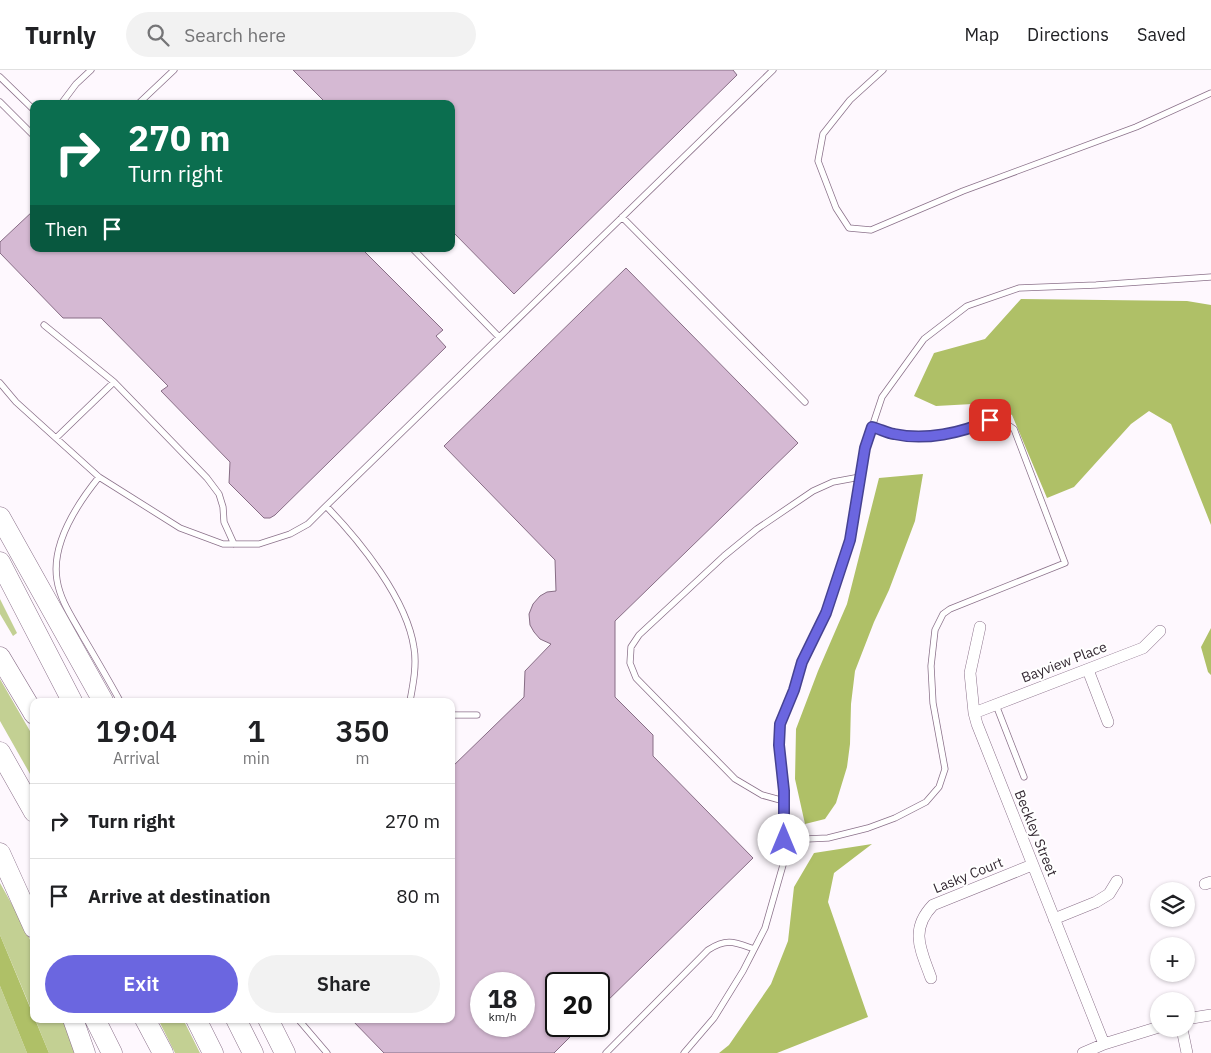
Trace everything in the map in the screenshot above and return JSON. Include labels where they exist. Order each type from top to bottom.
[{"type":"highway","points":[[0,517],[101,698]]},
{"type":"highway","points":[[0,562],[70,698]]},
{"type":"highway","points":[[0,657],[30,707]]},
{"type":"highway","points":[[0,752],[30,805]]},
{"type":"highway","points":[[0,841],[30,894]]},
{"type":"highway","points":[[0,853],[30,919]]},
{"type":"highway","points":[[74,1023],[85,1053]]},
{"type":"highway","points":[[97,1023],[112,1053]]},
{"type":"highway","points":[[147,1023],[162,1053]]},
{"type":"highway","points":[[198,1023],[213,1053]]},
{"type":"highway","points":[[238,1023],[253,1053]]},
{"type":"highway","points":[[270,1023],[285,1053]]},
{"type":"street","name":"Beckley Street","points":[[980,627],[970,673],[977,724],[1104,1044]]},
{"type":"street","name":"Bayview Place","points":[[974,712],[1143,648],[1160,631]]},
{"type":"street","points":[[1088,670],[1108,722]]},
{"type":"street","name":"Lasky Court","points":[[931,978],[919,942],[918,927],[924,914],[933,905],[1032,864]]},
{"type":"street","points":[[1054,919],[1096,902],[1109,894],[1117,881]]},
{"type":"street","points":[[1195,1018],[1211,1015]]},
{"type":"street","points":[[1083,1053],[1104,1044],[1150,1030]]},
{"type":"street","points":[[1184,1037],[1187,1053]]},
{"type":"lane","points":[[63,100],[91,70]]},
{"type":"lane","points":[[142,100],[174,70]]},
{"type":"lane","points":[[0,383],[16,402],[100,477],[180,528],[223,544],[259,544],[290,534],[308,524],[773,70]]},
{"type":"lane","points":[[883,70],[850,100],[823,134],[818,161],[836,208],[849,228],[871,230],[963,191],[1136,127],[1211,93]]},
{"type":"lane","points":[[0,77],[30,106]]},
{"type":"lane","points":[[0,102],[30,132]]},
{"type":"lane","points":[[622,217],[805,402]]},
{"type":"lane","points":[[416,252],[499,337]]},
{"type":"lane","points":[[684,1053],[714,1018],[765,928],[783,865],[784,801],[779,745],[780,724],[794,690],[802,662],[826,613],[850,540],[865,448],[882,397],[924,339],[967,306],[1019,288],[1211,277]]},
{"type":"lane","points":[[44,325],[114,382],[207,478],[219,494],[223,507],[224,522],[234,544]]},
{"type":"lane","points":[[56,438],[114,382]]},
{"type":"lane","points":[[784,840],[828,838],[868,828],[894,818],[926,802],[939,787],[945,769],[933,703],[931,666],[935,630],[943,614],[950,609],[1065,563],[1014,428],[1004,422],[990,420],[972,428],[950,433],[914,436],[894,434],[872,427]]},
{"type":"lane","points":[[100,477],[87,492],[68,524],[57,556],[56,579],[61,598],[118,698]]},
{"type":"lane","points":[[784,801],[762,795],[735,779],[636,678],[630,663],[631,647],[639,635],[757,529],[813,491],[833,482],[860,477]]},
{"type":"lane","points":[[326,506],[348,528],[390,587],[404,616],[414,648],[411,698]]},
{"type":"lane","points":[[996,705],[1024,777]]},
{"type":"lane","points":[[455,715],[477,715]]},
{"type":"lane","points":[[606,1053],[708,950],[721,942],[733,942],[754,949]]},
{"type":"lane","points":[[301,1023],[327,1053]]},
{"type":"green space","points":[[1021,299],[1187,301],[1211,305],[1211,525],[1171,424],[1149,411],[1131,424],[1074,487],[1047,498],[1012,415],[991,403],[936,406],[914,396],[934,353],[985,339]]},
{"type":"green space","points":[[923,474],[915,521],[855,671],[847,767],[836,803],[825,819],[805,824],[795,779],[796,729],[818,671],[847,604],[879,478]]},
{"type":"green space","points":[[0,599],[17,633],[13,636],[0,614]]},
{"type":"green space","points":[[1211,628],[1211,675],[1208,672],[1201,647]]},
{"type":"green space","points":[[0,679],[30,731],[30,774],[0,721]]},
{"type":"green space","points":[[872,844],[834,873],[828,902],[868,1017],[777,1053],[719,1053],[729,1045],[771,984],[788,941],[794,887],[814,853]]},
{"type":"green space","points":[[0,883],[30,940],[30,1006],[0,935]]},
{"type":"green space","points":[[0,935],[30,1007],[30,1023],[37,1023],[49,1053],[27,1053],[0,986]]},
{"type":"green space","points":[[0,986],[27,1053],[0,1053]]},
{"type":"green space","points":[[37,1023],[65,1023],[76,1053],[49,1053]]},
{"type":"green space","points":[[160,1023],[185,1023],[200,1053],[175,1053]]},
{"type":"building","points":[[293,70],[733,70],[737,75],[514,294],[455,234],[455,100],[323,100]]},
{"type":"building","points":[[30,214],[30,252],[365,252],[443,330],[436,336],[446,347],[275,515],[270,518],[264,518],[229,483],[230,462],[161,391],[168,386],[101,318],[63,318],[0,253],[0,242]]},
{"type":"building","points":[[626,268],[798,443],[615,621],[615,697],[653,735],[653,756],[753,858],[610,998],[610,972],[545,972],[545,1037],[570,1037],[554,1053],[384,1053],[355,1023],[455,1023],[455,764],[524,697],[525,671],[551,644],[540,639],[534,632],[530,625],[529,614],[533,604],[540,596],[547,592],[556,591],[555,560],[444,446]]},
{"type":"route","points":[[784,840],[784,791],[779,745],[780,724],[794,690],[802,662],[826,613],[850,540],[865,448],[872,427],[894,434],[914,436],[950,433],[972,428],[990,420]]}]
